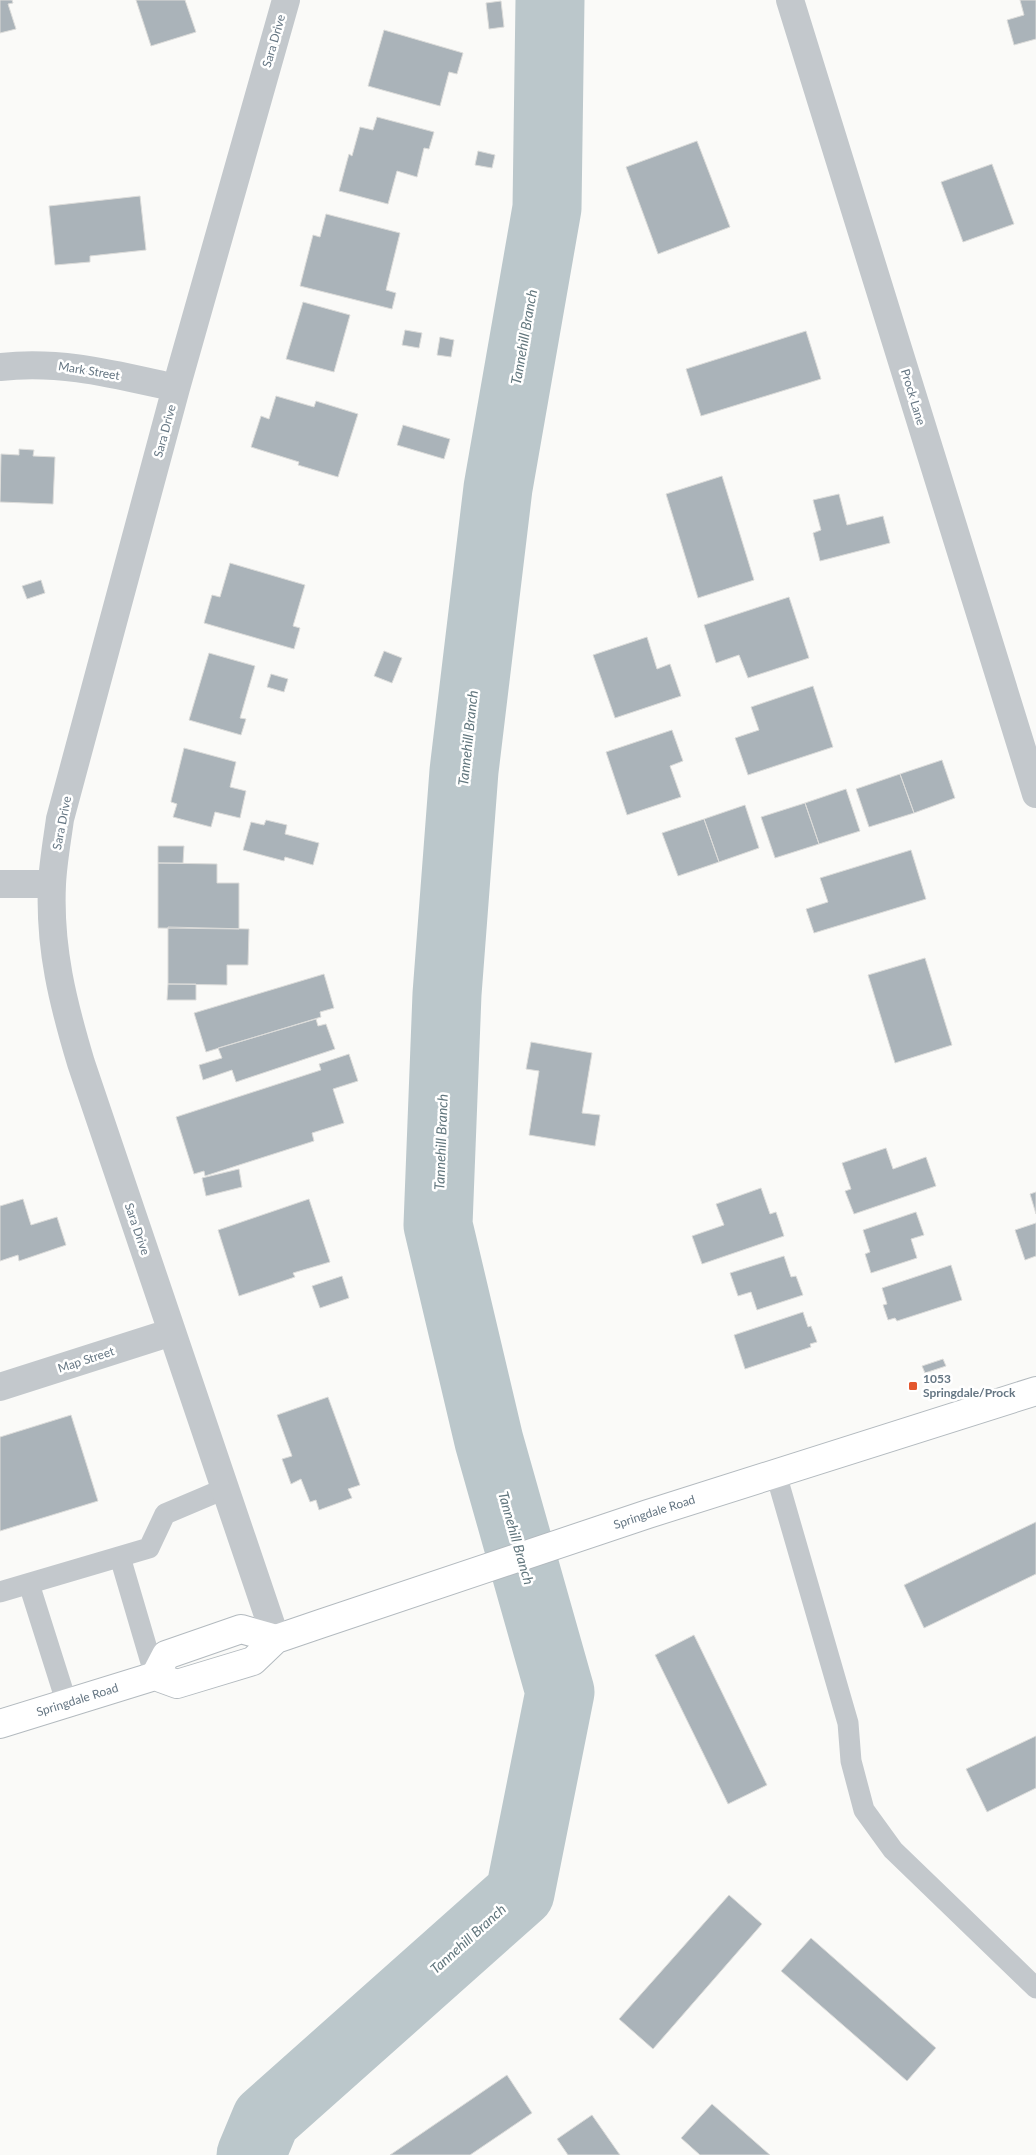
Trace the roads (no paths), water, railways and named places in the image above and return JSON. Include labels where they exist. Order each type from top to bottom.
[{"type":"main road","name":"Springdale Road","points":[[0,1724],[155,1676],[177,1684],[253,1661],[276,1639],[628,1521],[1036,1392]]},
{"type":"street","name":"Sara Drive","points":[[276,1639],[81,1062],[62,998],[54,944],[52,884],[60,819],[176,388],[286,0]]},
{"type":"street","name":"Prock Lane","points":[[790,0],[1036,794]]},
{"type":"street","name":"Mark Street","points":[[0,367],[28,364],[76,366],[176,388]]},
{"type":"street","points":[[0,884],[52,884]]},
{"type":"street","name":"Map Street","points":[[0,1387],[172,1332]]},
{"type":"lane","points":[[776,1474],[848,1723],[851,1761],[864,1810],[893,1850],[1036,1988]]},
{"type":"lane","points":[[0,1592],[149,1548],[165,1514],[224,1488]]},
{"type":"lane","points":[[120,1557],[155,1676]]},
{"type":"lane","points":[[29,1584],[67,1704]]},
{"type":"waterway","name":"Tannehill Branch","points":[[251,2155],[266,2119],[520,1893],[560,1692],[489,1441],[438,1225],[447,994],[464,771],[498,488],[547,208],[550,0]]},
{"type":"place","name":"1053 Springdale/Prock","points":[[913,1386]]}]
